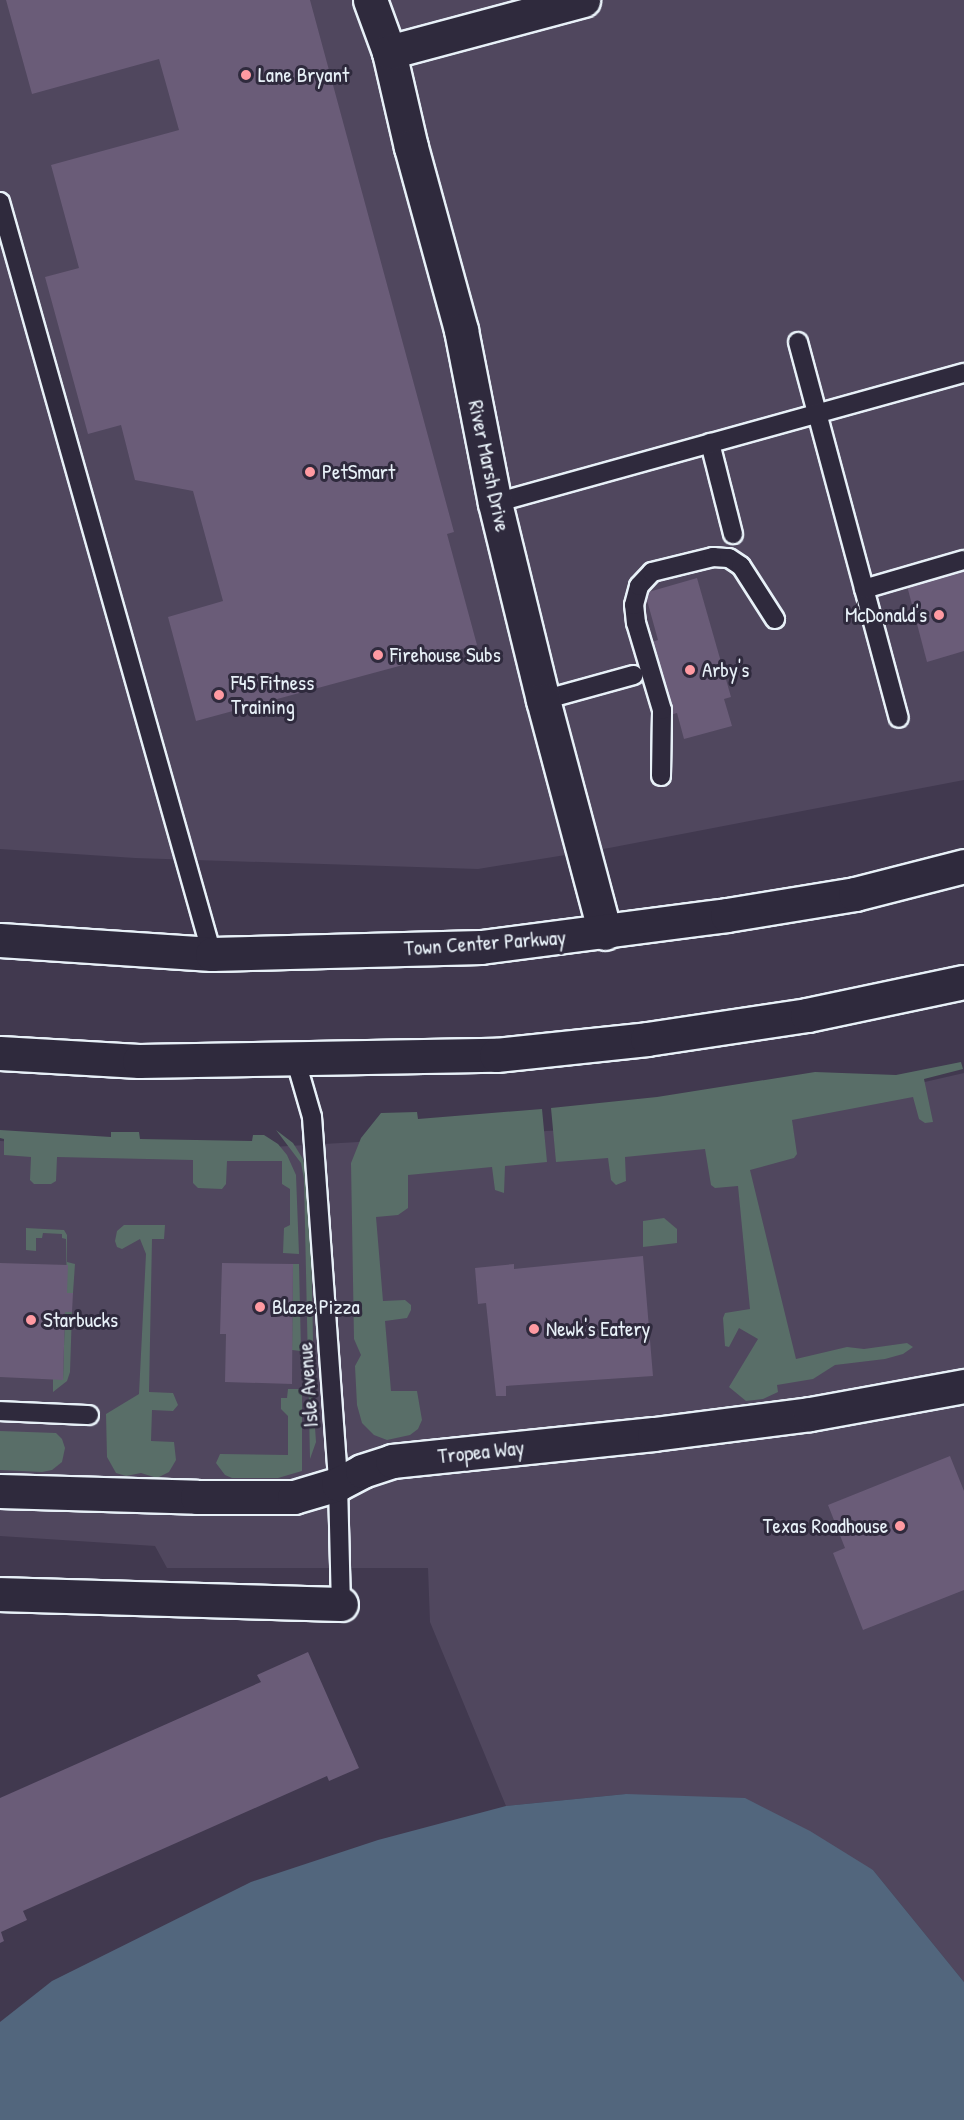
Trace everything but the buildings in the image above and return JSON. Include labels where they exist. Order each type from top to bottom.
[{"type":"street","name":"River Marsh Drive","points":[[370,0],[388,52],[411,147],[461,330],[495,503],[543,700],[605,933]]},
{"type":"street","points":[[388,52],[583,0]]},
{"type":"street","name":"Town Center Parkway","points":[[0,940],[212,954],[481,946],[605,933],[855,894],[964,866]]},
{"type":"street","points":[[0,1053],[139,1061],[496,1054],[647,1039],[807,1014],[962,985]]},
{"type":"street","name":"Tropea Way","points":[[0,1491],[197,1497],[294,1497],[338,1484],[362,1471],[392,1461],[654,1434],[800,1416],[964,1386]]},
{"type":"street","points":[[0,1594],[341,1604]]},
{"type":"lane","points":[[0,202],[212,954]]},
{"type":"lane","points":[[798,342],[819,413],[899,718]]},
{"type":"lane","points":[[495,503],[964,373]]},
{"type":"lane","points":[[710,443],[734,534]]},
{"type":"lane","points":[[661,776],[662,710],[636,623],[634,605],[639,586],[652,572],[713,557],[729,558],[741,566],[775,619]]},
{"type":"lane","points":[[864,590],[964,560]]},
{"type":"lane","points":[[543,700],[634,675]]},
{"type":"lane","name":"Isle Avenue","points":[[295,1058],[312,1118],[338,1484],[341,1604]]},
{"type":"lane","points":[[0,1411],[89,1415]]},
{"type":"shaded area","points":[[0,0],[964,0],[964,780],[609,848],[478,869],[135,858],[0,849]]},
{"type":"shaded area","points":[[964,1073],[964,1982],[873,1870],[626,1794],[506,1806],[430,1622],[428,1568],[167,1568],[155,1546],[0,1536],[0,1141],[236,1149],[651,1125],[894,1089]]},
{"type":"green space","points":[[961,1062],[963,1069],[924,1079],[933,1122],[925,1123],[919,1119],[913,1097],[792,1120],[797,1154],[794,1158],[750,1170],[796,1359],[847,1347],[864,1349],[907,1343],[913,1347],[903,1354],[885,1359],[835,1365],[813,1379],[777,1385],[778,1392],[763,1399],[746,1401],[729,1387],[758,1339],[739,1328],[729,1347],[725,1346],[723,1318],[725,1313],[750,1309],[738,1186],[715,1188],[711,1185],[705,1149],[625,1157],[626,1181],[616,1185],[611,1180],[608,1158],[556,1162],[551,1108],[657,1097],[815,1072],[896,1075]]},
{"type":"green space","points":[[542,1109],[547,1162],[505,1166],[504,1193],[495,1190],[492,1167],[408,1175],[408,1208],[398,1215],[376,1217],[383,1301],[405,1300],[411,1305],[407,1318],[385,1321],[391,1391],[417,1391],[422,1420],[418,1429],[410,1435],[387,1440],[374,1435],[362,1423],[357,1405],[355,1366],[361,1355],[354,1339],[351,1163],[361,1138],[381,1113],[417,1112],[418,1119]]},
{"type":"green space","points":[[0,1130],[111,1137],[111,1132],[139,1132],[140,1139],[252,1141],[253,1135],[264,1135],[278,1144],[287,1155],[296,1175],[299,1254],[283,1253],[284,1228],[290,1225],[290,1189],[282,1184],[282,1161],[227,1161],[226,1184],[222,1189],[198,1188],[193,1183],[193,1160],[57,1157],[56,1181],[51,1184],[34,1184],[30,1180],[31,1157],[4,1155],[4,1139],[0,1138]]},
{"type":"green space","points":[[276,1130],[293,1143],[303,1159],[310,1185],[313,1340],[310,1354],[316,1442],[310,1459],[304,1179],[301,1163]]},
{"type":"green space","points":[[664,1218],[677,1229],[677,1243],[643,1247],[643,1221]]},
{"type":"green space","points":[[124,1225],[165,1225],[164,1239],[152,1239],[149,1392],[173,1393],[178,1405],[173,1411],[152,1410],[151,1441],[174,1442],[176,1460],[169,1472],[157,1478],[141,1473],[126,1476],[116,1473],[107,1457],[106,1414],[139,1394],[146,1254],[140,1239],[122,1249],[117,1247],[115,1241],[117,1231]]},
{"type":"green space","points":[[26,1228],[64,1230],[67,1235],[67,1262],[75,1264],[73,1293],[67,1293],[66,1239],[62,1238],[62,1234],[43,1233],[42,1238],[36,1238],[36,1251],[26,1250]]},
{"type":"green space","points":[[293,1264],[299,1264],[301,1351],[292,1350]]},
{"type":"green space","points":[[65,1312],[72,1312],[70,1372],[67,1381],[53,1392],[53,1379],[63,1379]]},
{"type":"green space","points":[[288,1389],[302,1389],[302,1471],[278,1478],[232,1478],[225,1475],[216,1463],[220,1454],[288,1455],[288,1416],[281,1409],[281,1398],[287,1398]]},
{"type":"green space","points":[[0,1431],[56,1433],[62,1439],[65,1448],[62,1462],[52,1470],[42,1472],[0,1470]]},
{"type":"water","points":[[626,1794],[745,1798],[810,1831],[873,1870],[964,1982],[964,2120],[0,2120],[0,2022],[52,1981],[251,1882],[378,1840],[506,1806]]},
{"type":"place","name":"Lane Bryant","points":[[246,75]]},
{"type":"place","name":"PetSmart","points":[[310,472]]},
{"type":"place","name":"McDonald's","points":[[939,615]]},
{"type":"place","name":"Firehouse Subs","points":[[378,655]]},
{"type":"place","name":"Arby's","points":[[690,670]]},
{"type":"place","name":"F45 Fitness Training","points":[[219,695]]},
{"type":"place","name":"Blaze Pizza","points":[[260,1307]]},
{"type":"place","name":"Starbucks","points":[[31,1320]]},
{"type":"place","name":"Newk's Eatery","points":[[534,1329]]},
{"type":"place","name":"Texas Roadhouse","points":[[900,1526]]}]
